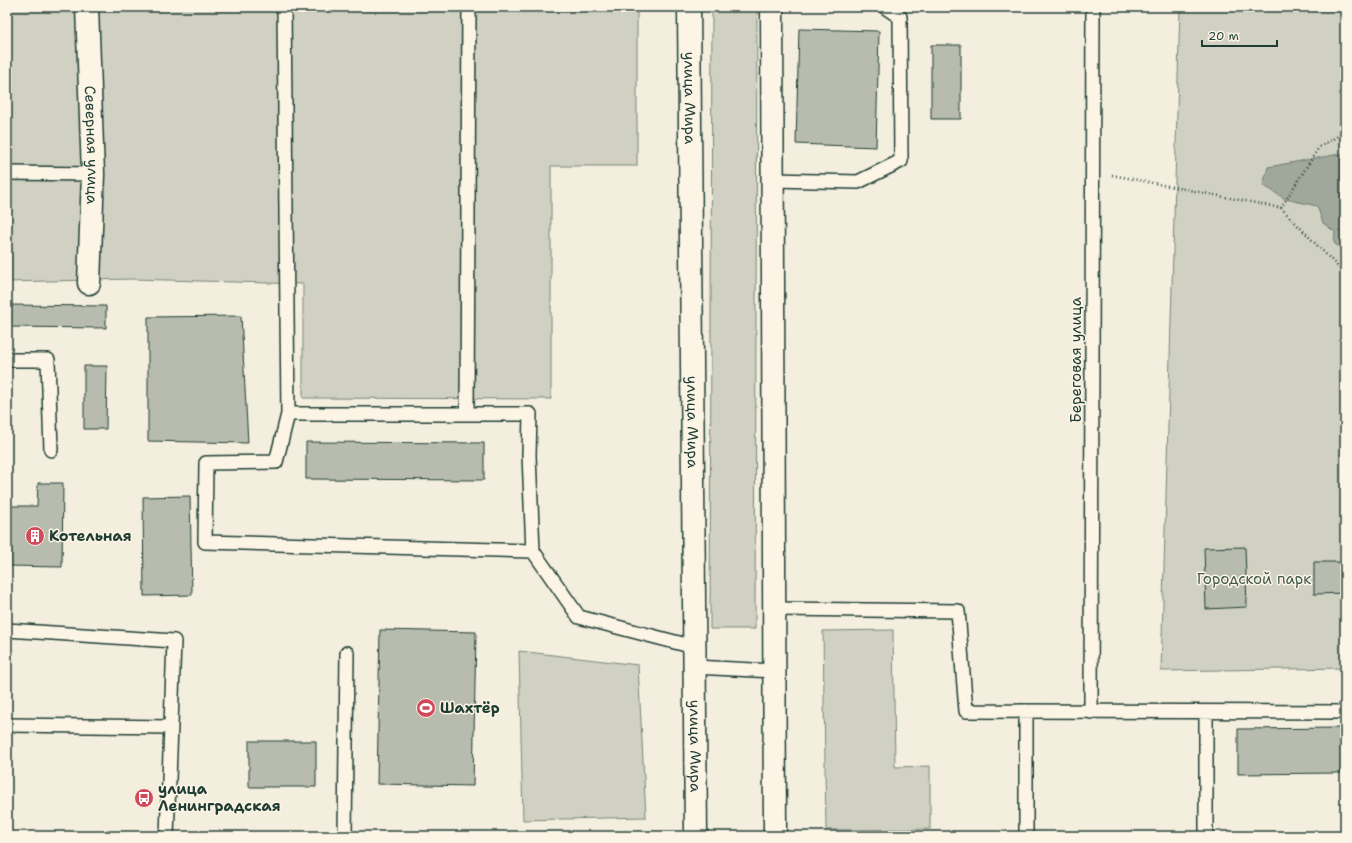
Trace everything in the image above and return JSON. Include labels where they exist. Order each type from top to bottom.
[{"type":"main road","name":"Северная улица","points":[[87,7],[92,174],[90,283]]},
{"type":"main road","name":"улица Мира","points":[[689,7],[696,836]]},
{"type":"main road","points":[[772,7],[775,836]]},
{"type":"lane","points":[[284,7],[288,414],[276,462],[206,463],[205,542],[533,551]]},
{"type":"lane","points":[[468,413],[469,7]]},
{"type":"lane","points":[[773,180],[858,182],[901,161],[900,17],[885,7]]},
{"type":"lane","name":"Береговая улица","points":[[1092,712],[1093,7]]},
{"type":"lane","points":[[7,173],[92,174]]},
{"type":"lane","points":[[7,360],[48,360],[51,450]]},
{"type":"lane","points":[[288,414],[530,414],[528,455],[533,551],[579,617],[694,657],[775,671]]},
{"type":"lane","points":[[775,609],[958,611],[966,711],[1345,712]]},
{"type":"lane","points":[[7,630],[174,641],[167,836]]},
{"type":"lane","points":[[345,836],[347,653]]},
{"type":"lane","points":[[1026,711],[1026,836]]},
{"type":"lane","points":[[1206,712],[1206,836]]},
{"type":"lane","points":[[7,725],[171,727]]},
{"type":"path","points":[[1281,208],[1319,147],[1345,132]]},
{"type":"path","points":[[1092,171],[1281,208],[1345,274]]},
{"type":"green space","points":[[7,7],[637,7],[637,166],[551,166],[551,399],[303,398],[303,284],[132,279],[7,282]]},
{"type":"green space","points":[[712,7],[757,7],[755,629],[710,629]]},
{"type":"green space","name":"Городской парк","points":[[1180,7],[1345,7],[1345,668],[1161,671]]},
{"type":"green space","points":[[893,630],[895,767],[930,766],[930,829],[826,830],[823,631]]},
{"type":"green space","points":[[519,651],[638,665],[646,817],[523,820]]},
{"type":"shaded area","points":[[1345,153],[1345,252],[1334,243],[1335,232],[1323,223],[1317,206],[1285,199],[1263,185],[1268,167]]},
{"type":"building","points":[[799,29],[879,31],[876,147],[796,144]]},
{"type":"building","points":[[931,45],[961,45],[961,119],[931,119]]},
{"type":"building","points":[[7,305],[106,306],[106,328],[7,327]]},
{"type":"building","points":[[241,316],[248,443],[148,441],[148,317]]},
{"type":"building","points":[[84,366],[107,366],[106,429],[84,429]]},
{"type":"building","points":[[306,442],[484,443],[484,480],[306,479]]},
{"type":"building","name":"Котельная","points":[[38,483],[63,483],[62,567],[7,566],[7,506],[37,506]]},
{"type":"building","points":[[190,496],[192,595],[144,596],[143,497]]},
{"type":"building","points":[[1245,547],[1247,607],[1206,609],[1204,548]]},
{"type":"building","points":[[1314,562],[1345,562],[1345,593],[1314,594]]},
{"type":"building","name":"Шахтёр","points":[[380,630],[476,632],[473,786],[377,784]]},
{"type":"building","points":[[1341,728],[1341,773],[1238,774],[1238,729]]},
{"type":"building","points":[[249,741],[316,741],[316,787],[249,787]]},
{"type":"place","name":"Котельная","points":[[35,536]]},
{"type":"place","name":"Шахтёр","points":[[426,708]]},
{"type":"place","name":"улица Ленинградская","points":[[144,798]]}]
